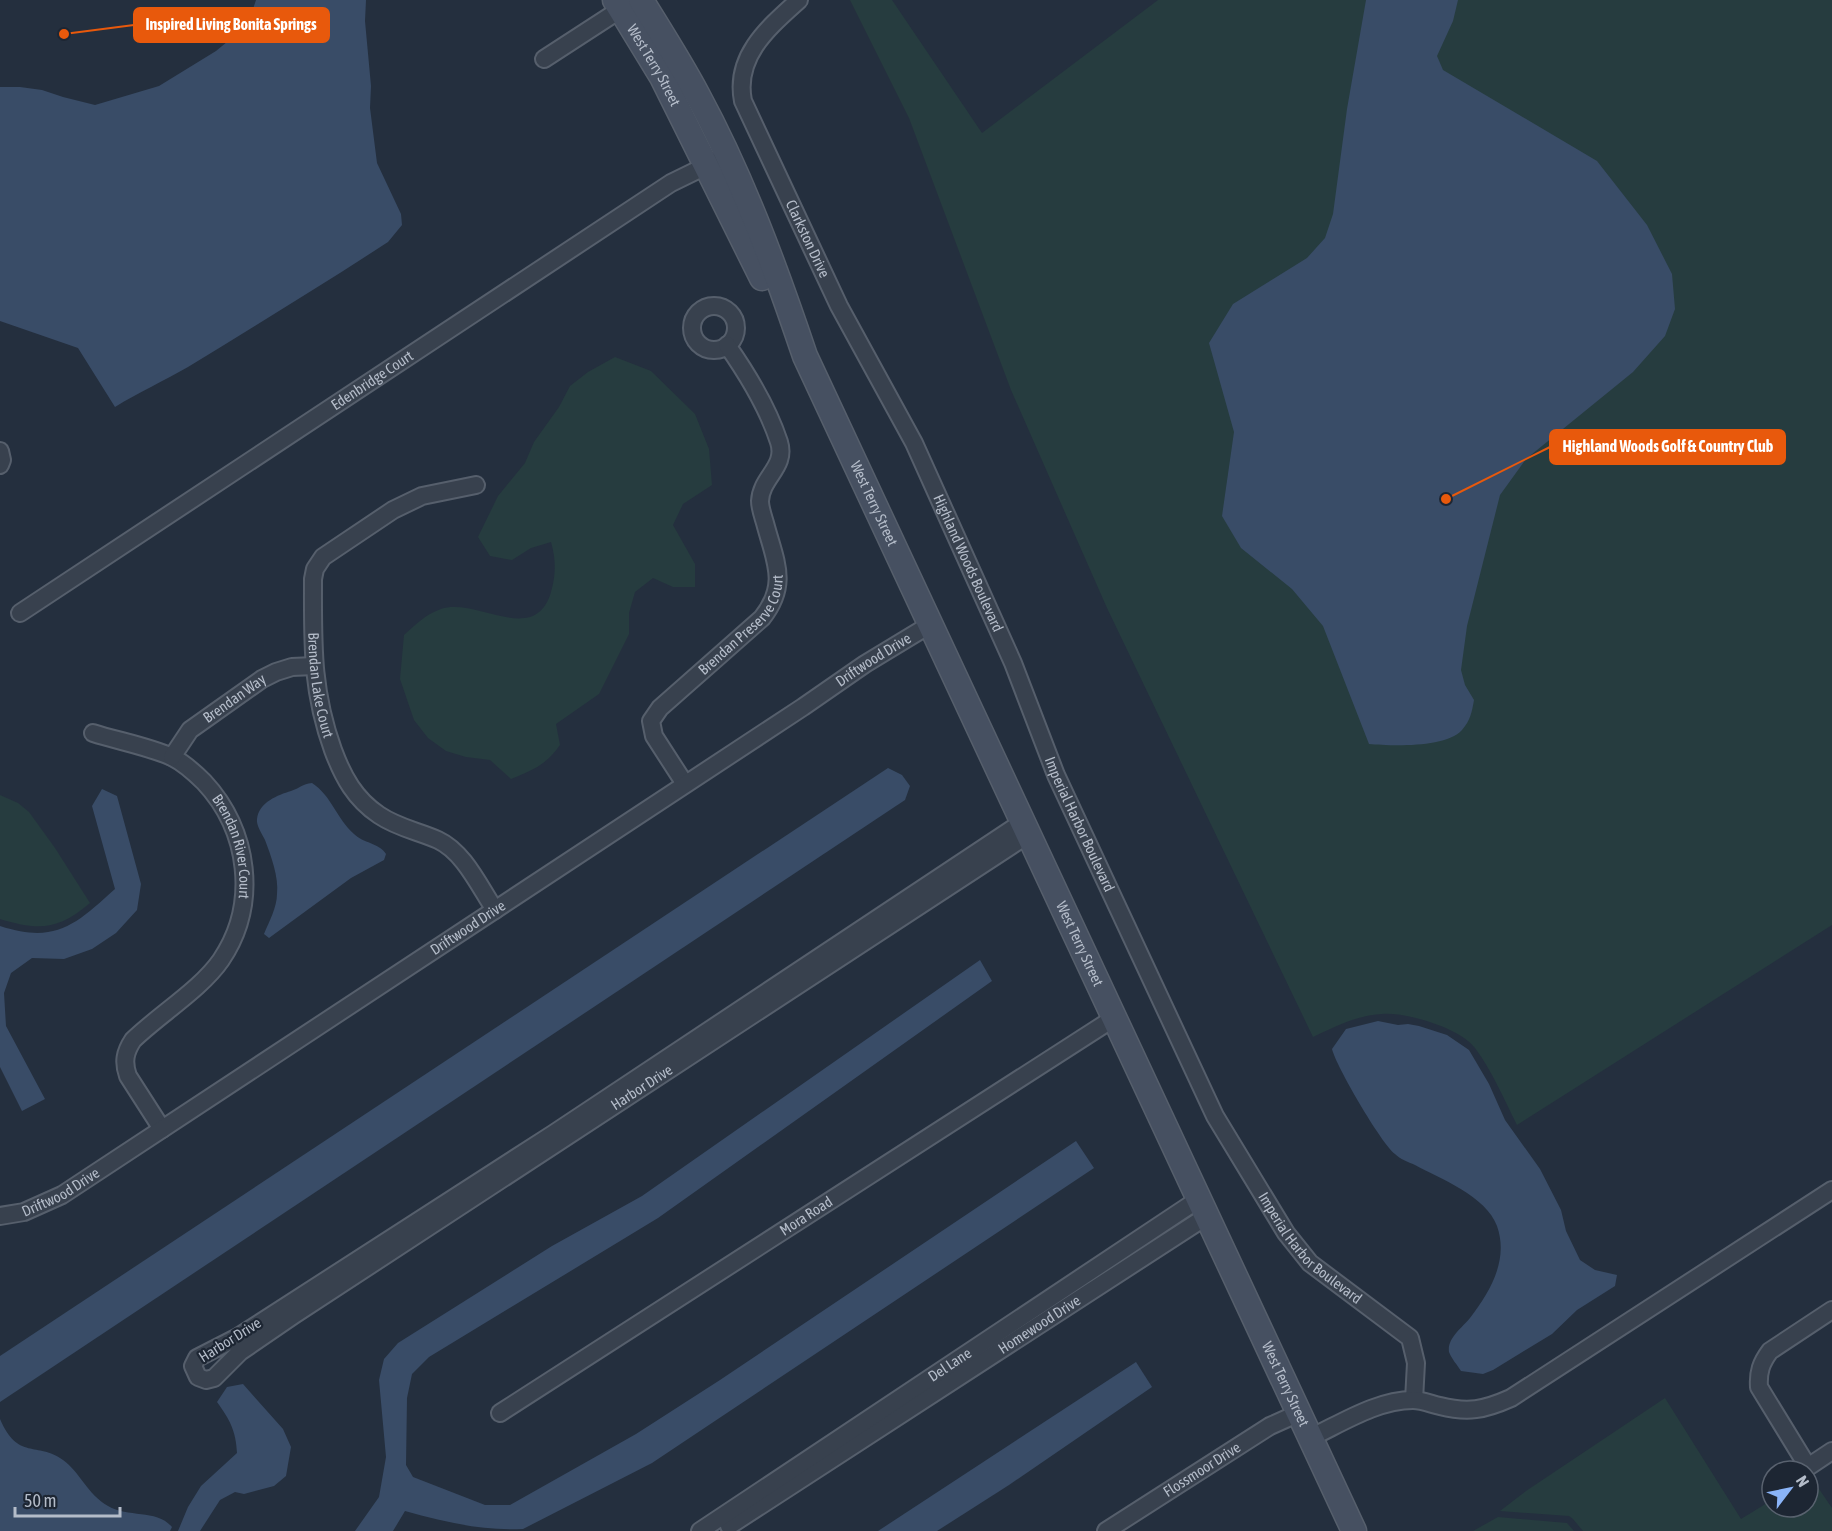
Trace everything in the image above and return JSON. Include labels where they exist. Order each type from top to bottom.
[{"type":"street","name":"Clarkston Drive","points":[[799,0],[772,24],[749,55],[742,70],[740,86],[743,101],[839,306],[905,425],[933,485]]},
{"type":"street","points":[[544,59],[626,3]]},
{"type":"street","name":"West Terry Street","points":[[626,3],[697,93],[717,161],[792,318],[805,356],[1354,1531]]},
{"type":"street","name":"Edenbridge Court","points":[[20,613],[671,183],[717,161]]},
{"type":"street","name":"Brendan Preserve Court","points":[[685,784],[654,736],[651,721],[660,708],[762,618],[772,606],[779,576],[760,503],[762,487],[780,461],[780,445],[762,404],[728,345]]},
{"type":"street","points":[[0,451],[2,460],[0,465]]},
{"type":"street","name":"Brendan Lake Court","points":[[476,485],[412,500],[393,510],[323,557],[315,569],[313,579],[314,666],[318,701],[324,724],[339,765],[354,793],[391,823],[440,840],[452,849],[495,909]]},
{"type":"street","name":"Highland Woods Boulevard","points":[[933,485],[1004,643]]},
{"type":"street","name":"Driftwood Drive","points":[[0,1216],[24,1212],[62,1195],[865,664],[931,624]]},
{"type":"street","name":"Imperial Harbor Boulevard","points":[[1004,643],[1056,775],[1215,1116],[1276,1218],[1300,1252],[1310,1263],[1410,1338],[1416,1363],[1414,1400]]},
{"type":"street","name":"Brendan Way","points":[[172,757],[190,730],[262,679],[292,667],[314,666]]},
{"type":"street","name":"Brendan River Court","points":[[93,733],[172,757],[199,778],[221,804],[239,840],[245,879],[241,912],[237,928],[222,959],[211,973],[134,1040],[126,1052],[125,1068],[128,1076],[162,1130]]},
{"type":"street","name":"Harbor Drive","points":[[1027,828],[294,1315],[240,1352],[214,1378],[206,1380],[198,1377],[193,1366],[197,1358],[238,1336],[1027,828]]},
{"type":"street","name":"Mora Road","points":[[500,1413],[1114,1018]]},
{"type":"street","points":[[1310,1438],[1387,1403],[1414,1400],[1469,1411],[1490,1407],[1511,1398],[1832,1190]]},
{"type":"street","name":"Del Lane","points":[[700,1531],[1203,1208]]},
{"type":"street","name":"Homewood Drive","points":[[720,1531],[1203,1208]]},
{"type":"street","points":[[1832,1310],[1770,1351],[1763,1360],[1758,1373],[1759,1387],[1808,1467],[1832,1451]]},
{"type":"street","name":"Flossmoor Drive","points":[[1106,1531],[1270,1426],[1299,1413]]},
{"type":"green space","points":[[850,0],[892,0],[982,133],[1158,0],[1832,0],[1832,925],[1517,1125],[1475,1048],[1458,1034],[1446,1028],[1405,1016],[1382,1014],[1355,1019],[1313,1037],[1107,608],[1011,390],[909,118]]},
{"type":"green space","points":[[615,357],[651,371],[695,414],[709,449],[712,485],[683,504],[673,525],[695,564],[695,587],[673,587],[653,578],[635,592],[629,613],[629,634],[599,694],[556,724],[560,745],[550,757],[532,770],[511,779],[490,760],[466,757],[446,751],[428,738],[414,720],[400,679],[404,635],[426,617],[441,609],[455,607],[519,618],[532,616],[543,608],[551,592],[554,579],[555,561],[551,542],[531,548],[512,560],[490,556],[478,537],[498,496],[525,463],[534,442],[559,407],[570,386],[588,372]]},
{"type":"green space","points":[[0,795],[18,803],[29,812],[90,903],[68,919],[48,926],[37,926],[0,919]]},
{"type":"green space","points":[[1665,1398],[1741,1519],[1760,1507],[1760,1519],[1820,1519],[1820,1490],[1832,1508],[1832,1531],[1583,1531],[1569,1516],[1500,1511],[1526,1491]]},
{"type":"green space","points":[[1498,1517],[1567,1523],[1574,1531],[1473,1531]]},
{"type":"water","points":[[256,0],[366,0],[365,21],[371,86],[370,108],[377,163],[401,214],[402,225],[388,242],[338,274],[188,367],[115,407],[78,348],[0,321],[0,87],[42,90],[95,105],[159,86],[216,51],[233,37],[249,21]]},
{"type":"water","points":[[1366,0],[1458,0],[1453,21],[1437,56],[1443,70],[1597,161],[1647,225],[1672,274],[1675,309],[1665,336],[1633,372],[1526,459],[1500,495],[1467,626],[1461,670],[1465,685],[1474,700],[1470,716],[1465,727],[1454,736],[1432,743],[1369,744],[1323,626],[1292,589],[1241,548],[1222,516],[1234,432],[1209,343],[1233,304],[1307,258],[1325,238],[1333,214],[1347,109]]},
{"type":"water","points":[[888,768],[902,775],[910,786],[905,800],[0,1402],[0,1356]]},
{"type":"water","points":[[312,783],[324,794],[354,834],[383,850],[386,854],[384,860],[351,878],[269,938],[264,934],[276,904],[277,881],[270,853],[259,830],[257,819],[261,808],[275,797]]},
{"type":"water","points":[[102,789],[117,796],[141,884],[137,910],[116,933],[92,949],[64,959],[32,958],[11,973],[4,993],[6,1026],[45,1099],[22,1111],[0,1067],[0,926],[36,933],[64,928],[88,912],[115,889],[92,806]]},
{"type":"water","points":[[980,960],[992,981],[658,1218],[429,1357],[412,1374],[407,1398],[406,1465],[413,1477],[485,1505],[510,1505],[636,1434],[720,1380],[1076,1141],[1094,1168],[652,1463],[523,1529],[493,1529],[464,1525],[405,1511],[393,1531],[355,1531],[379,1497],[386,1457],[379,1380],[384,1359],[398,1343],[552,1246],[642,1196]]},
{"type":"water","points":[[1378,1021],[1419,1026],[1447,1035],[1469,1050],[1489,1084],[1505,1120],[1540,1169],[1561,1210],[1566,1231],[1580,1260],[1595,1270],[1617,1275],[1615,1286],[1577,1310],[1552,1334],[1483,1374],[1461,1371],[1449,1352],[1449,1347],[1450,1342],[1484,1297],[1496,1275],[1501,1251],[1497,1226],[1491,1215],[1473,1197],[1395,1154],[1360,1104],[1332,1049],[1346,1029]]},
{"type":"water","points":[[1136,1362],[1152,1387],[1009,1485],[937,1531],[878,1531]]},
{"type":"water","points":[[243,1384],[283,1429],[291,1447],[286,1476],[274,1486],[244,1494],[235,1492],[220,1500],[200,1531],[178,1531],[188,1507],[201,1486],[237,1453],[232,1426],[217,1402],[227,1387]]},
{"type":"water","points":[[0,1419],[7,1432],[21,1445],[45,1451],[63,1460],[95,1496],[108,1506],[116,1510],[166,1521],[172,1527],[170,1531],[0,1531]]},
{"type":"place","name":"Inspired Living Bonita Springs","points":[[64,34]]},
{"type":"place","name":"Highland Woods Golf & Country Club","points":[[1446,499]]}]
